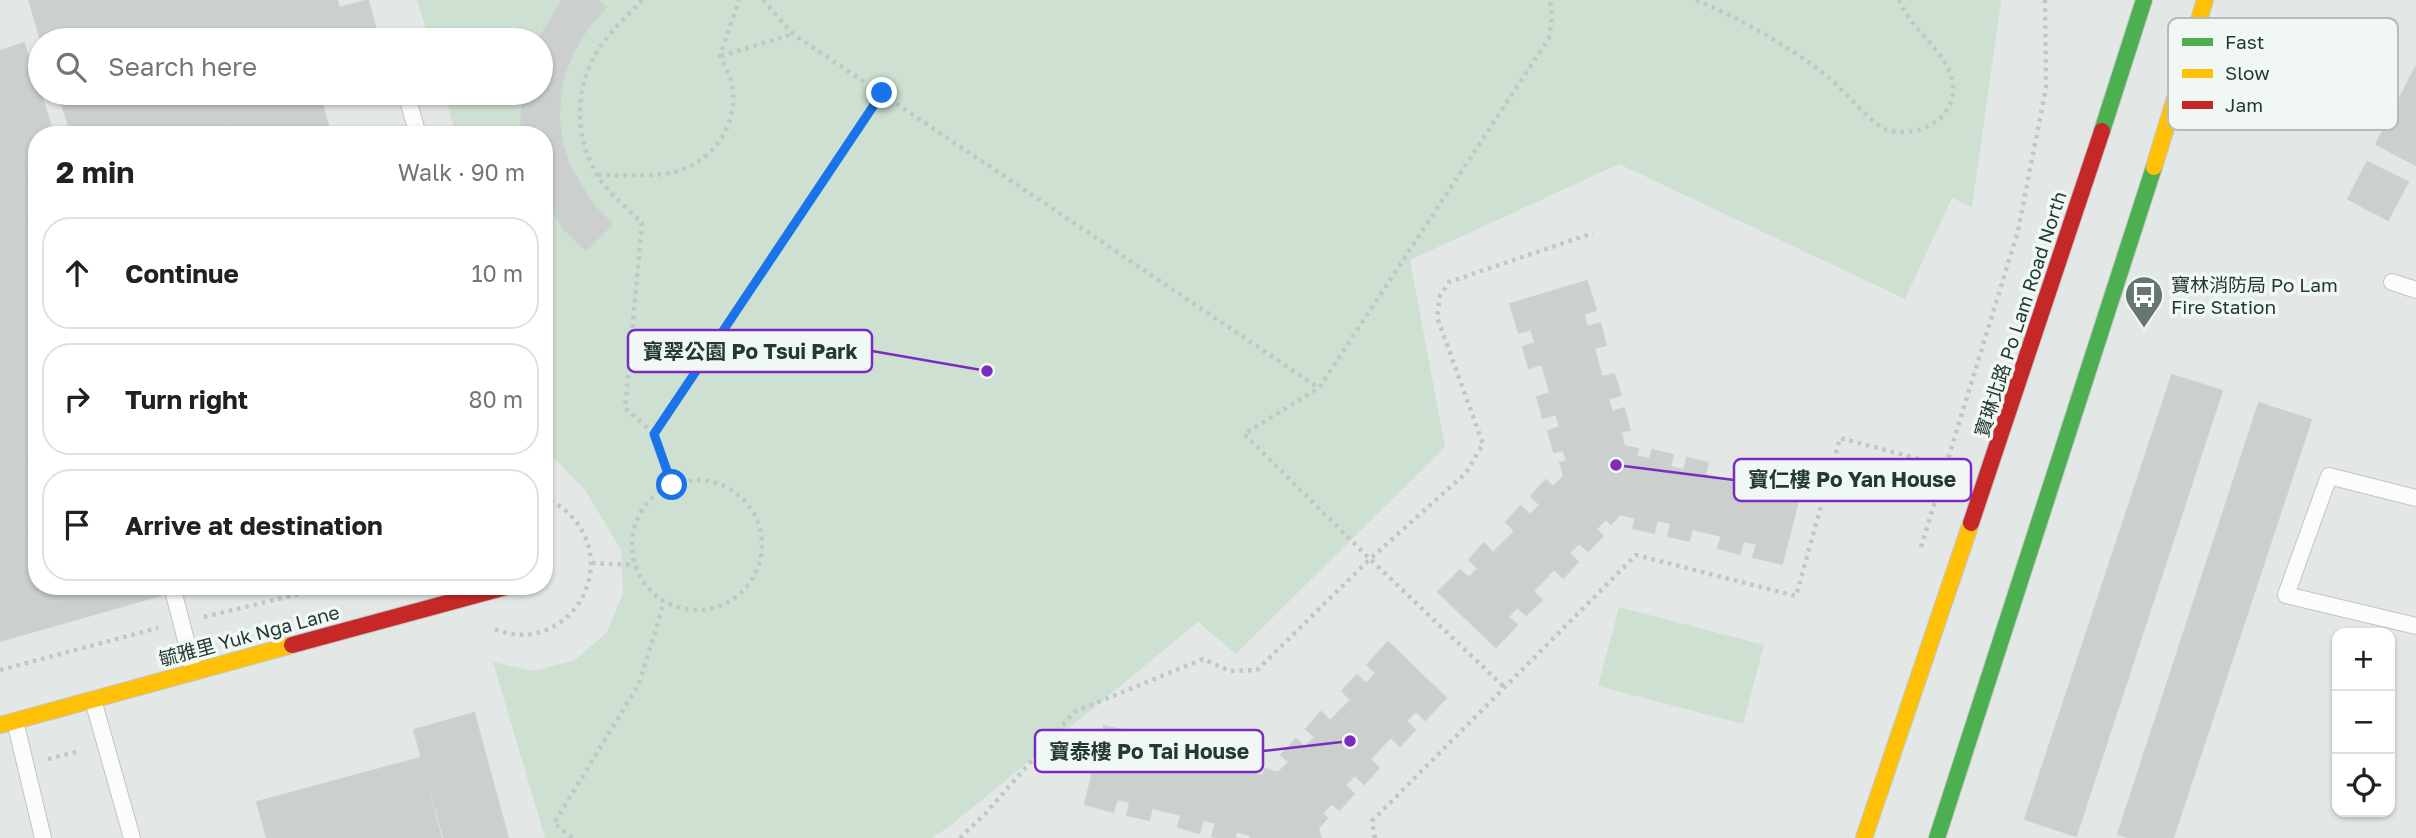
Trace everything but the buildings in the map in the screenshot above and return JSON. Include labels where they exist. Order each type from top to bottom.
[{"type":"main road","name":"寶琳北路 Po Lam Road North","points":[[1864,838],[2031,348],[2144,0]]},
{"type":"main road","points":[[2199,18],[2205,0]]},
{"type":"main road","points":[[1937,838],[2168,120]]},
{"type":"main road","name":"毓雅里 Yuk Nga Lane","points":[[8,723],[477,595]]},
{"type":"lane","points":[[409,105],[415,126]]},
{"type":"lane","points":[[2392,282],[2416,290]]},
{"type":"lane","points":[[2416,498],[2329,476],[2286,595],[2416,626]]},
{"type":"lane","points":[[174,595],[194,672]]},
{"type":"lane","points":[[93,700],[132,838]]},
{"type":"lane","points":[[8,723],[27,764],[43,838]]},
{"type":"path","points":[[642,0],[603,43],[592,60],[580,98],[580,118],[583,138],[597,175],[609,191],[642,223],[625,408],[654,434],[672,485]]},
{"type":"path","points":[[597,175],[656,174],[683,170],[707,156],[724,135],[733,108],[732,81],[720,56],[739,0]]},
{"type":"path","points":[[763,0],[793,34],[1319,388]]},
{"type":"path","points":[[1503,686],[1244,434],[1319,388],[1549,38],[1552,18],[1550,0]]},
{"type":"path","points":[[1696,0],[1740,19],[1823,72],[1882,128],[1904,134],[1938,122],[1951,102],[1953,82],[1946,63],[1916,30],[1899,0]]},
{"type":"path","points":[[1918,555],[2018,232],[2046,88],[2045,0]]},
{"type":"path","points":[[720,56],[793,34]]},
{"type":"path","points":[[654,434],[882,93]]},
{"type":"path","points":[[960,838],[985,814],[1074,712],[1203,659],[1230,671],[1257,670],[1370,559],[1466,472],[1483,444],[1437,317],[1440,296],[1450,282],[1593,233]]},
{"type":"path","points":[[1375,838],[1372,821],[1503,686],[1636,555],[1796,596],[1840,438],[1946,466]]},
{"type":"path","points":[[694,480],[715,483],[735,492],[751,508],[760,528],[762,550],[757,571],[745,589],[727,603],[706,610],[684,609],[664,602],[641,580],[635,565],[632,546],[634,527],[642,510],[656,495],[672,485],[694,480]]},
{"type":"path","points":[[592,563],[635,565]]},
{"type":"path","points":[[572,838],[554,823],[639,684],[664,602]]},
{"type":"path","points":[[27,764],[106,745]]},
{"type":"green space","points":[[417,0],[2001,0],[1972,207],[1952,198],[1905,299],[1619,164],[1410,260],[1445,447],[1236,654],[1198,622],[932,838],[545,838],[493,662],[534,671],[575,660],[607,632],[623,593],[621,550],[585,490],[553,457],[553,126],[453,126],[447,105],[553,105],[553,28],[425,28]]},
{"type":"green space","points":[[1619,607],[1764,645],[1743,724],[1598,686]]},
{"type":"traffic: fast","points":[[2102,131],[2144,0]]},
{"type":"traffic: fast","points":[[1937,838],[2154,167]]},
{"type":"traffic: slow","points":[[2200,18],[2205,0]]},
{"type":"traffic: slow","points":[[2154,167],[2168,121]]},
{"type":"traffic: slow","points":[[1864,838],[1971,523]]},
{"type":"traffic: slow","points":[[0,725],[292,645]]},
{"type":"traffic: jam","points":[[1971,523],[2102,131]]},
{"type":"traffic: jam","points":[[292,645],[477,595]]},
{"type":"place","name":"寶林消防局 Po Lam Fire Station","points":[[2144,329]]},
{"type":"place","name":"寶翠公園 Po Tsui Park","points":[[987,371]]},
{"type":"place","name":"寶仁樓 Po Yan House","points":[[1616,465]]},
{"type":"place","name":"寶泰樓 Po Tai House","points":[[1350,741]]},
{"type":"route","points":[[672,485],[654,434],[882,93]]}]
